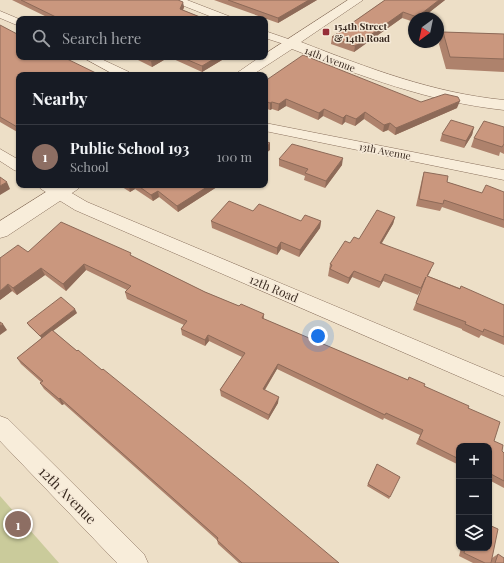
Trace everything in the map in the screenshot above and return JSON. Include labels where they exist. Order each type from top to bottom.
[{"type":"street","points":[[268,58],[357,0]]},
{"type":"street","points":[[182,1],[220,16]]},
{"type":"street","points":[[0,14],[16,22]]},
{"type":"street","name":"14th Avenue","points":[[268,35],[395,83],[447,97],[504,105]]},
{"type":"street","points":[[94,60],[119,72]]},
{"type":"street","points":[[246,72],[264,60]]},
{"type":"street","name":"13th Avenue","points":[[268,128],[504,175]]},
{"type":"street","points":[[0,154],[16,165]]},
{"type":"street","points":[[0,231],[59,188]]},
{"type":"street","name":"12th Road","points":[[59,188],[88,209],[504,387]]},
{"type":"street","name":"12th Avenue","points":[[0,426],[136,563]]},
{"type":"green space","points":[[0,496],[59,563],[0,563]]},
{"type":"building","points":[[21,0],[178,0],[183,2],[180,9],[198,16],[54,16]]},
{"type":"building","points":[[228,0],[309,0],[278,18]]},
{"type":"building","points":[[385,0],[439,0],[423,12],[408,12],[408,14],[403,12],[355,46],[332,37]]},
{"type":"building","points":[[0,25],[16,33],[16,60],[69,60],[94,72],[16,72],[16,126],[0,117]]},
{"type":"building","points":[[444,32],[504,34],[504,59],[450,57]]},
{"type":"building","points":[[303,55],[421,102],[445,94],[458,97],[460,101],[396,128],[390,123],[384,125],[365,112],[356,119],[346,115],[343,118],[324,109],[319,113],[286,99],[279,104],[272,102],[270,103],[268,102],[268,79]]},
{"type":"building","points":[[188,60],[212,60],[202,66]]},
{"type":"building","points":[[451,120],[474,127],[466,141],[442,134]]},
{"type":"building","points":[[484,121],[504,127],[504,144],[502,147],[474,138]]},
{"type":"building","points":[[292,144],[343,158],[326,181],[305,173],[308,169],[279,159]]},
{"type":"building","points":[[424,172],[448,176],[447,182],[482,193],[486,185],[504,192],[504,220],[444,200],[443,204],[419,199]]},
{"type":"building","points":[[0,177],[7,182],[0,186]]},
{"type":"building","points":[[141,188],[205,188],[177,206],[158,191],[151,195]]},
{"type":"building","points":[[229,201],[253,211],[259,204],[301,221],[305,215],[321,221],[300,250],[281,242],[277,248],[211,221]]},
{"type":"building","points":[[377,210],[395,217],[380,243],[434,263],[427,276],[460,289],[461,286],[504,305],[504,337],[484,329],[483,332],[465,324],[466,322],[416,303],[426,277],[421,288],[385,274],[381,282],[354,271],[349,278],[330,269],[332,265],[330,264],[345,241],[350,243],[354,237],[359,239]]},
{"type":"building","points":[[61,222],[131,253],[130,255],[205,292],[239,306],[241,304],[264,314],[262,318],[408,380],[409,377],[425,384],[424,386],[500,422],[494,441],[503,445],[504,481],[492,475],[492,443],[456,443],[456,458],[419,439],[423,430],[386,413],[385,415],[278,364],[263,389],[279,397],[269,415],[220,390],[245,353],[208,335],[205,340],[181,329],[187,321],[125,292],[131,286],[84,264],[63,284],[41,268],[13,288],[8,284],[0,291],[0,258],[18,245],[28,252]]},
{"type":"building","points":[[61,297],[75,309],[40,336],[27,323]]},
{"type":"building","points":[[52,330],[77,351],[78,350],[102,370],[103,369],[245,484],[339,563],[242,563],[217,540],[218,538],[60,398],[59,399],[40,383],[43,381],[17,358]]},
{"type":"building","points":[[377,464],[400,477],[390,497],[368,484]]},
{"type":"building","points":[[492,526],[498,529],[491,563],[485,563],[464,553],[464,551],[492,551]]},
{"type":"building","points":[[498,554],[504,558],[504,563],[495,563]]},
{"type":"place","name":"154th Street & 14th Road","points":[[326,32]]},
{"type":"place","name":"Public School 193","points":[[18,524]]}]
